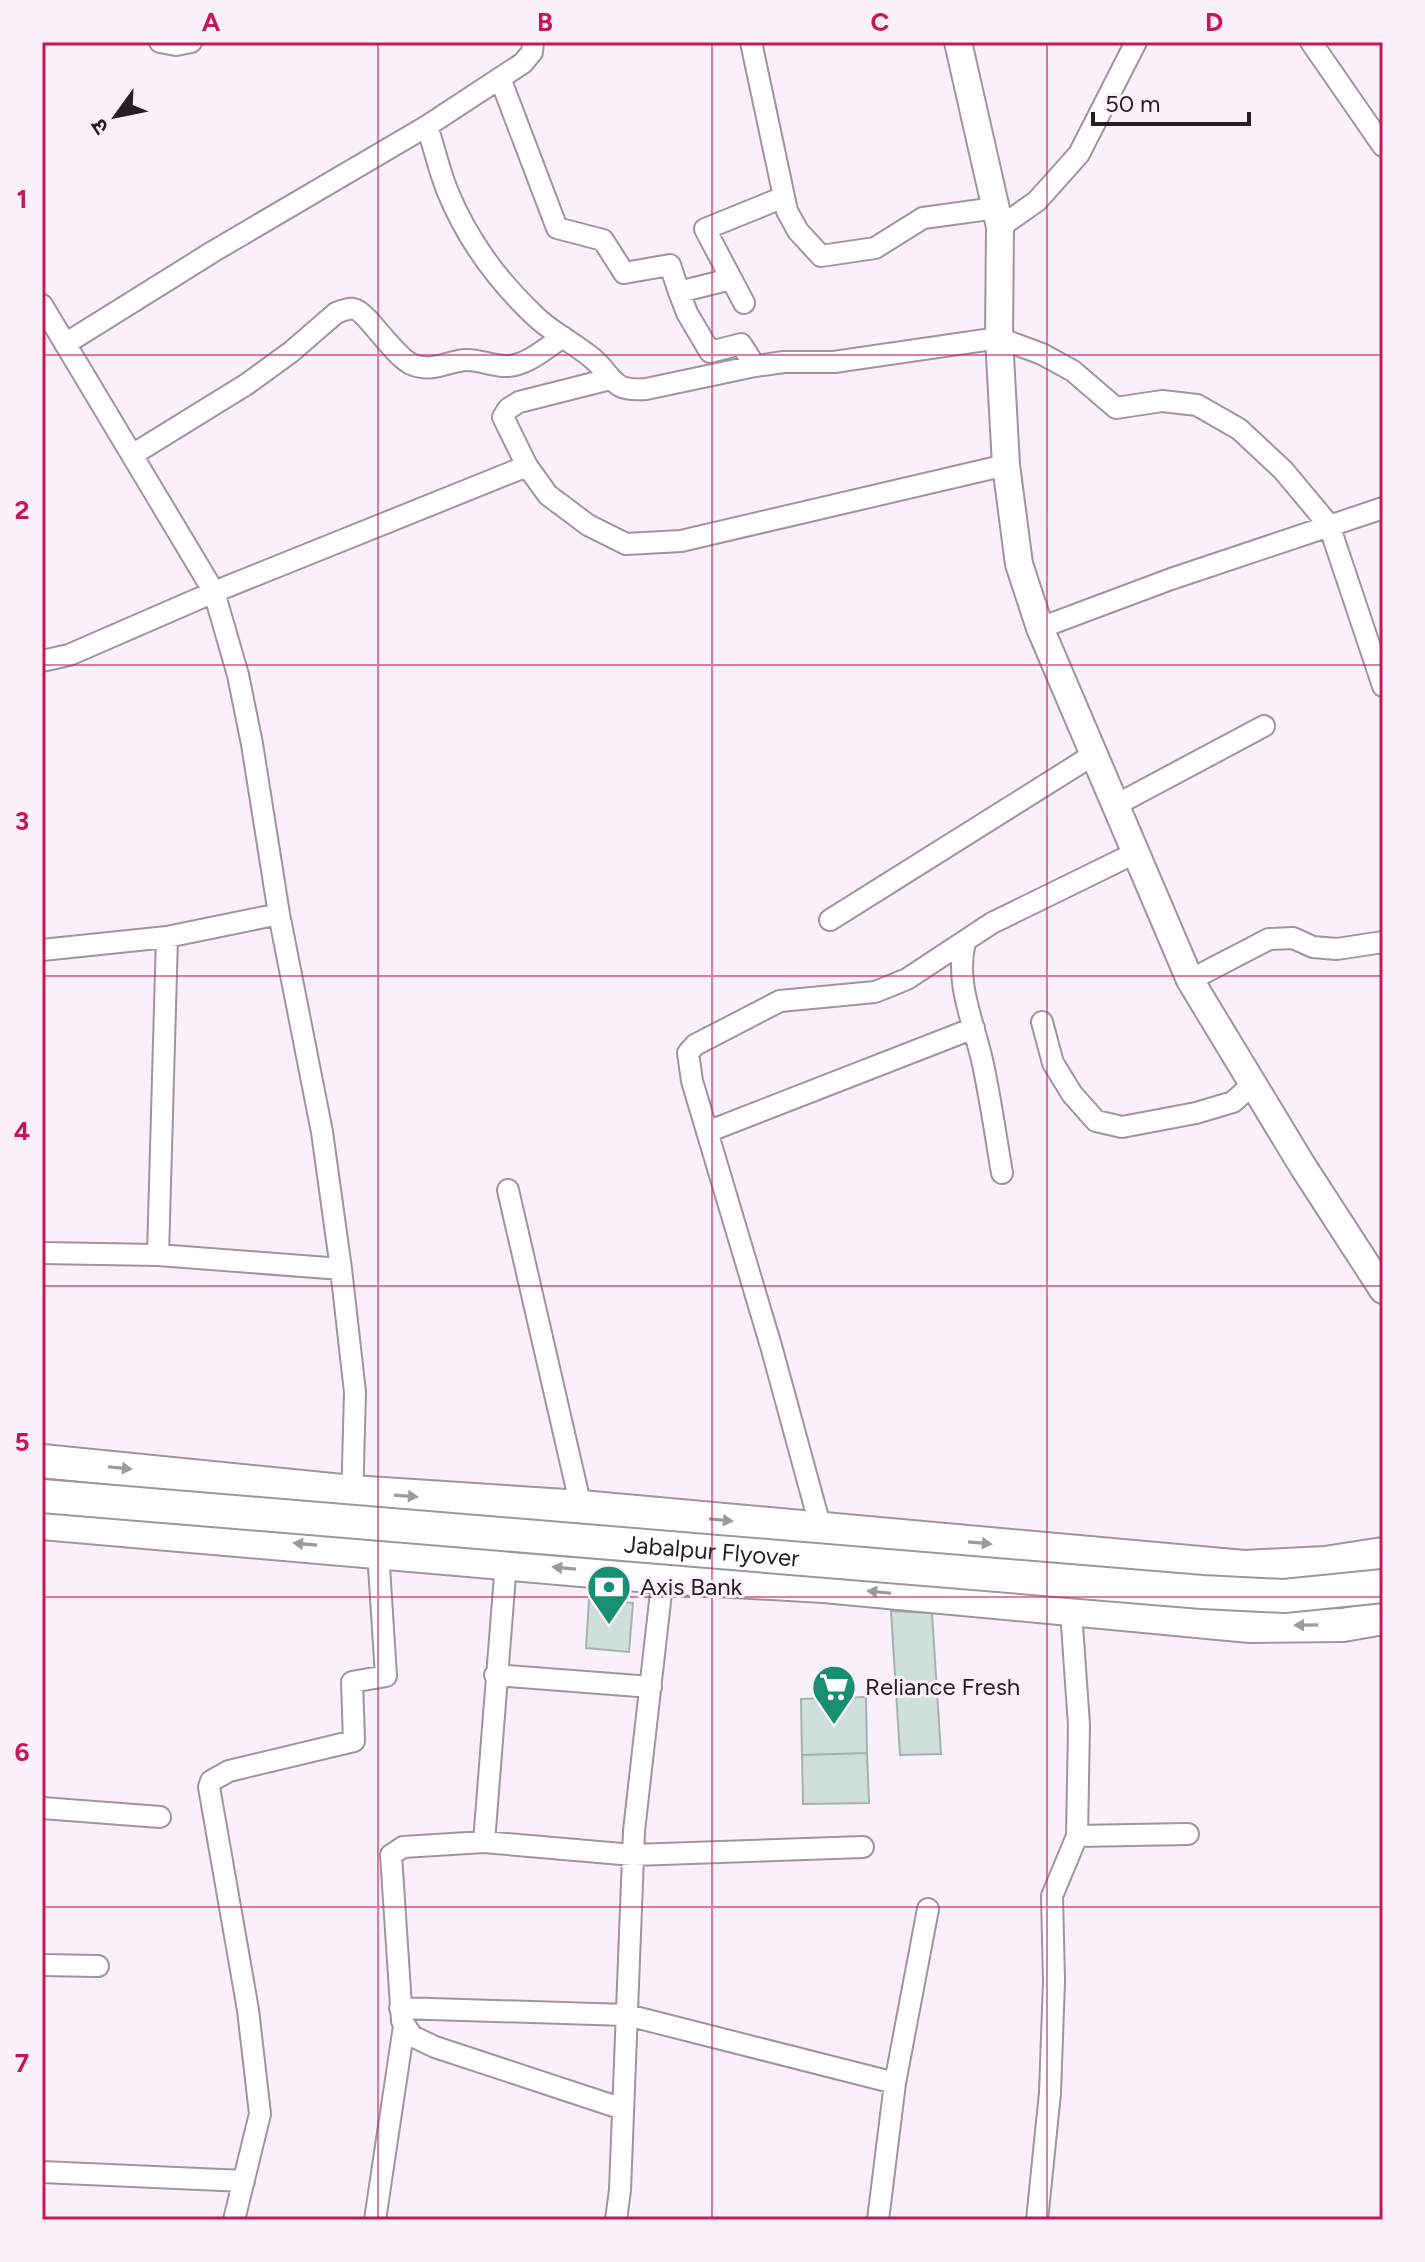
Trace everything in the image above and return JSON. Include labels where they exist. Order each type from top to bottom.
[{"type":"main road","points":[[42,1461],[352,1492],[581,1507],[1244,1567],[1325,1563],[1383,1554]]},
{"type":"main road","name":"Jabalpur Flyover","points":[[42,1496],[1202,1592],[1284,1596],[1383,1586]]},
{"type":"main road","points":[[42,1523],[662,1577],[824,1586],[1250,1626],[1343,1625],[1383,1618]]},
{"type":"street","points":[[160,42],[176,45],[191,42]]},
{"type":"street","points":[[65,344],[214,251],[427,126],[523,63],[532,52],[533,42]]},
{"type":"street","points":[[751,42],[784,197],[798,231],[821,256],[875,248],[923,218],[998,218],[1037,201],[1079,154],[1136,42]]},
{"type":"street","points":[[958,42],[998,218],[999,338],[1006,465],[1019,564],[1040,628],[1190,980],[1383,1290]]},
{"type":"street","points":[[1311,42],[1383,146]]},
{"type":"street","points":[[500,78],[557,228],[603,240],[624,273],[670,265],[687,313],[710,352],[741,344],[755,366]]},
{"type":"street","points":[[427,126],[446,189],[466,230],[506,285],[535,316],[590,356],[618,387],[646,389],[755,366],[784,362],[834,362],[999,338],[1042,354],[1073,371],[1116,408],[1162,401],[1197,405],[1239,429],[1283,470],[1329,525],[1383,686]]},
{"type":"street","points":[[744,303],[705,229],[784,197]]},
{"type":"street","points":[[679,292],[731,279]]},
{"type":"street","points":[[42,305],[214,592],[238,675],[279,914],[322,1132],[355,1392],[352,1492],[386,1676],[352,1682],[354,1741],[229,1771],[211,1781],[209,1787],[248,2010],[260,2114],[234,2220]]},
{"type":"street","points":[[132,455],[247,384],[345,309],[362,313],[381,338],[408,362],[424,369],[469,360],[510,366],[527,360],[563,337]]},
{"type":"street","points":[[610,379],[519,402],[508,409],[503,417],[527,466],[548,495],[588,525],[626,544],[681,541],[1006,465]]},
{"type":"street","points":[[42,661],[69,655],[214,592],[527,466]]},
{"type":"street","points":[[1040,628],[1171,579],[1383,508]]},
{"type":"street","points":[[1114,806],[1264,726]]},
{"type":"street","points":[[830,920],[1093,755]]},
{"type":"street","points":[[821,1529],[771,1346],[687,1064],[688,1053],[695,1045],[780,1001],[875,992],[907,979],[992,923],[1135,853]]},
{"type":"street","points":[[42,950],[167,937],[279,914]]},
{"type":"street","points":[[158,1255],[167,937]]},
{"type":"street","points":[[1190,980],[1269,939],[1293,938],[1313,947],[1337,949],[1383,942]]},
{"type":"street","points":[[965,942],[961,973],[1002,1173]]},
{"type":"street","points":[[1042,1022],[1053,1063],[1072,1094],[1096,1121],[1122,1127],[1196,1113],[1233,1102],[1253,1084]]},
{"type":"street","points":[[707,1132],[974,1028]]},
{"type":"street","points":[[508,1190],[581,1507]]},
{"type":"street","points":[[42,1253],[158,1255],[341,1269]]},
{"type":"street","points":[[616,2220],[620,2190],[633,1855],[662,1577],[673,1515]]},
{"type":"street","points":[[484,1842],[506,1563]]},
{"type":"street","points":[[1037,2220],[1050,2093],[1054,1981],[1052,1896],[1077,1836],[1079,1725],[1071,1611]]},
{"type":"street","points":[[495,1675],[651,1687]]},
{"type":"street","points":[[42,1808],[160,1817]]},
{"type":"street","points":[[1077,1836],[1188,1834]]},
{"type":"street","points":[[375,2220],[402,2017],[391,1855],[403,1847],[484,1842],[633,1855],[863,1847]]},
{"type":"street","points":[[878,2220],[895,2083],[928,1909]]},
{"type":"street","points":[[42,1965],[98,1966]]},
{"type":"street","points":[[402,2017],[627,2015],[895,2083]]},
{"type":"street","points":[[402,2017],[412,2036],[435,2047],[623,2109]]},
{"type":"street","points":[[42,2172],[244,2181]]},
{"type":"building","name":"Axis Bank","points":[[589,1600],[633,1603],[629,1652],[586,1648]]},
{"type":"building","points":[[891,1611],[932,1613],[941,1754],[900,1755]]},
{"type":"building","name":"Reliance Fresh","points":[[866,1697],[867,1753],[802,1755],[801,1699]]},
{"type":"building","points":[[867,1753],[869,1803],[803,1804],[802,1755]]},
{"type":"place","name":"Axis Bank","points":[[609,1626]]},
{"type":"place","name":"Reliance Fresh","points":[[834,1726]]}]
